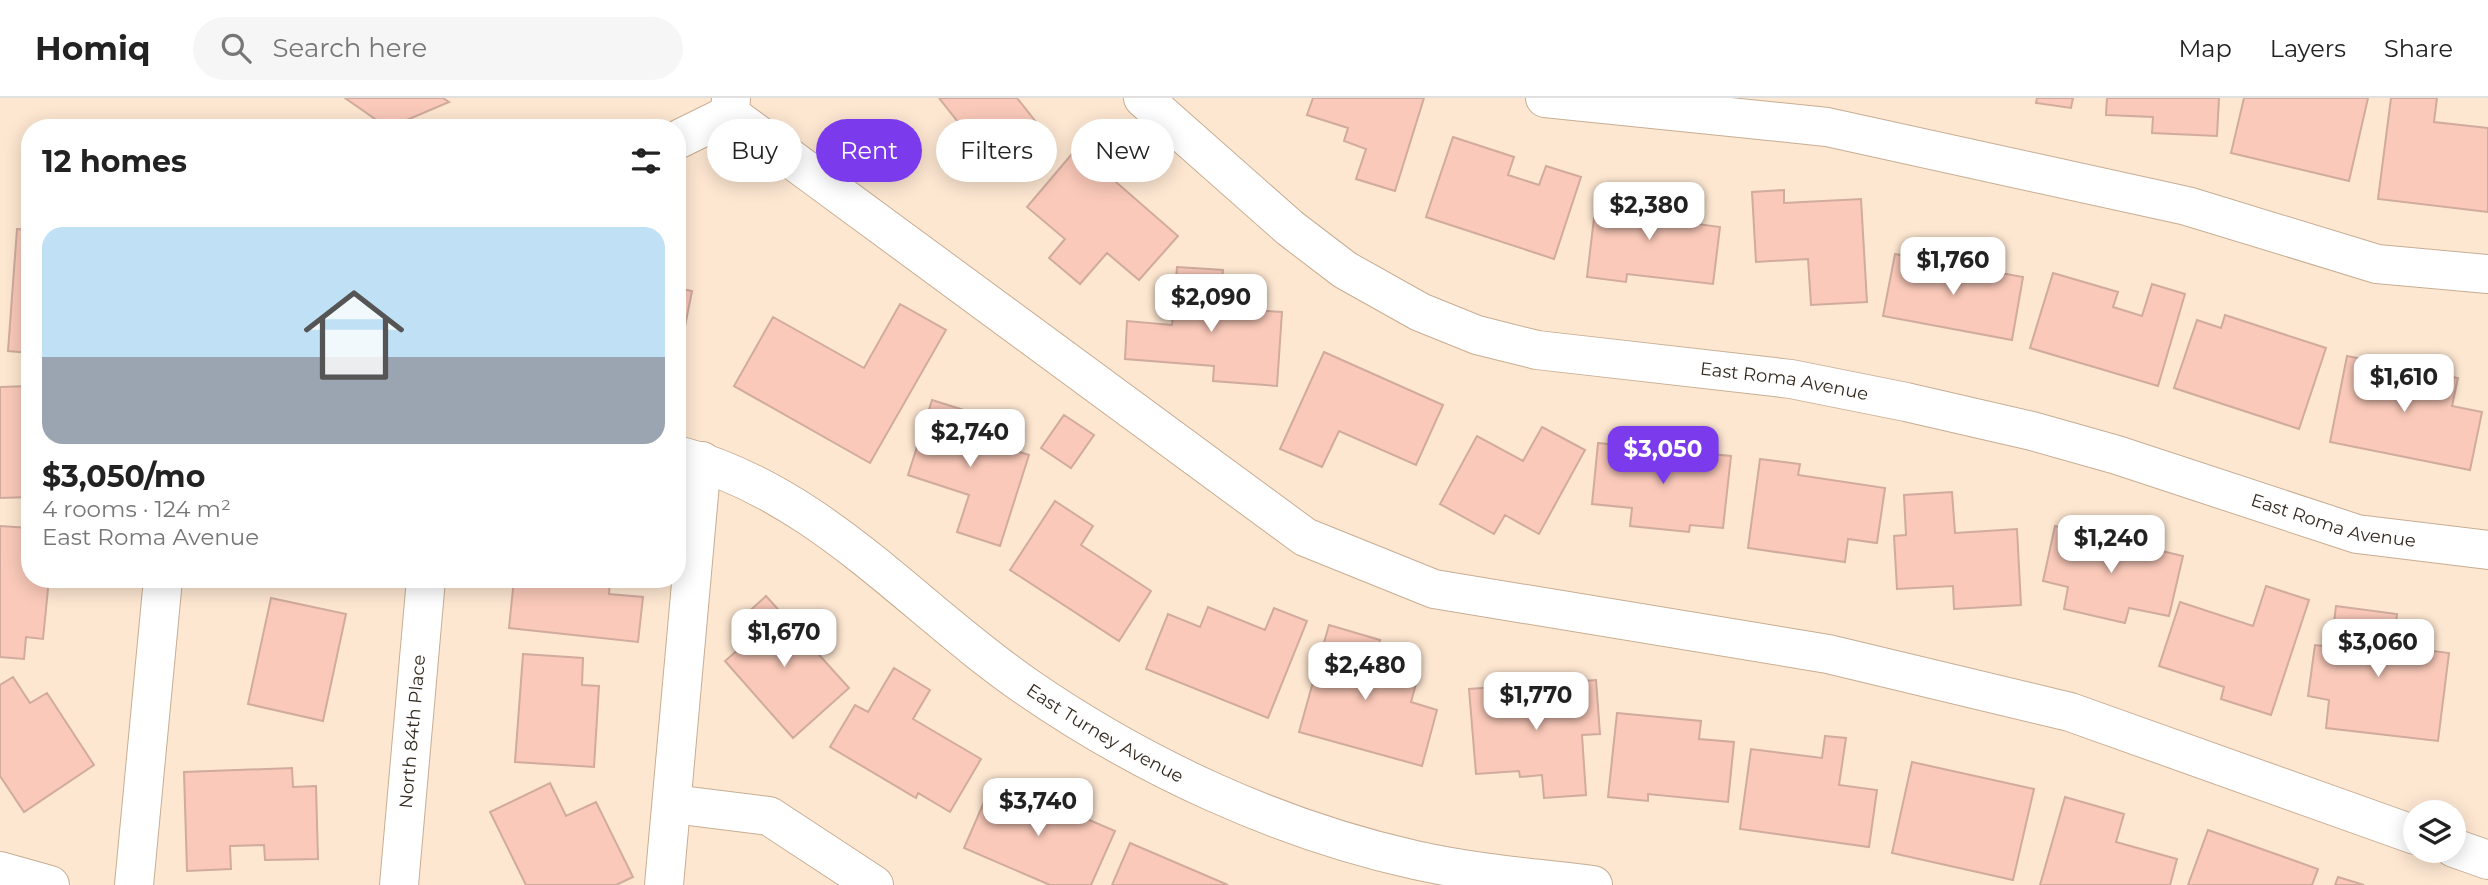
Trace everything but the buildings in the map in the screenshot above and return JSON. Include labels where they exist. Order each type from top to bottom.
[{"type":"street","name":"East Roma Avenue","points":[[1143,98],[1290,228],[1345,270],[1420,312],[1477,335],[1537,350],[1791,379],[1906,402],[2032,431],[2117,455],[2357,534],[2488,550]]},
{"type":"street","points":[[1545,98],[1827,127],[2187,206],[2377,264],[2488,274]]},
{"type":"street","points":[[686,134],[730,106],[1305,537],[1434,589],[1828,654],[2070,712],[2403,831]]},
{"type":"street","points":[[686,523],[689,458]]},
{"type":"street","name":"East Turney Avenue","points":[[689,458],[796,507],[852,545],[1025,685],[1104,736],[1186,780],[1340,840],[1416,860],[1593,885]]},
{"type":"street","points":[[134,885],[162,588]]},
{"type":"street","name":"North 84th Place","points":[[399,885],[425,588]]},
{"type":"street","points":[[664,885],[673,804],[683,588]]},
{"type":"street","points":[[673,804],[769,816],[874,885]]},
{"type":"street","points":[[2466,852],[2488,860]]},
{"type":"street","points":[[0,872],[50,885]]}]
